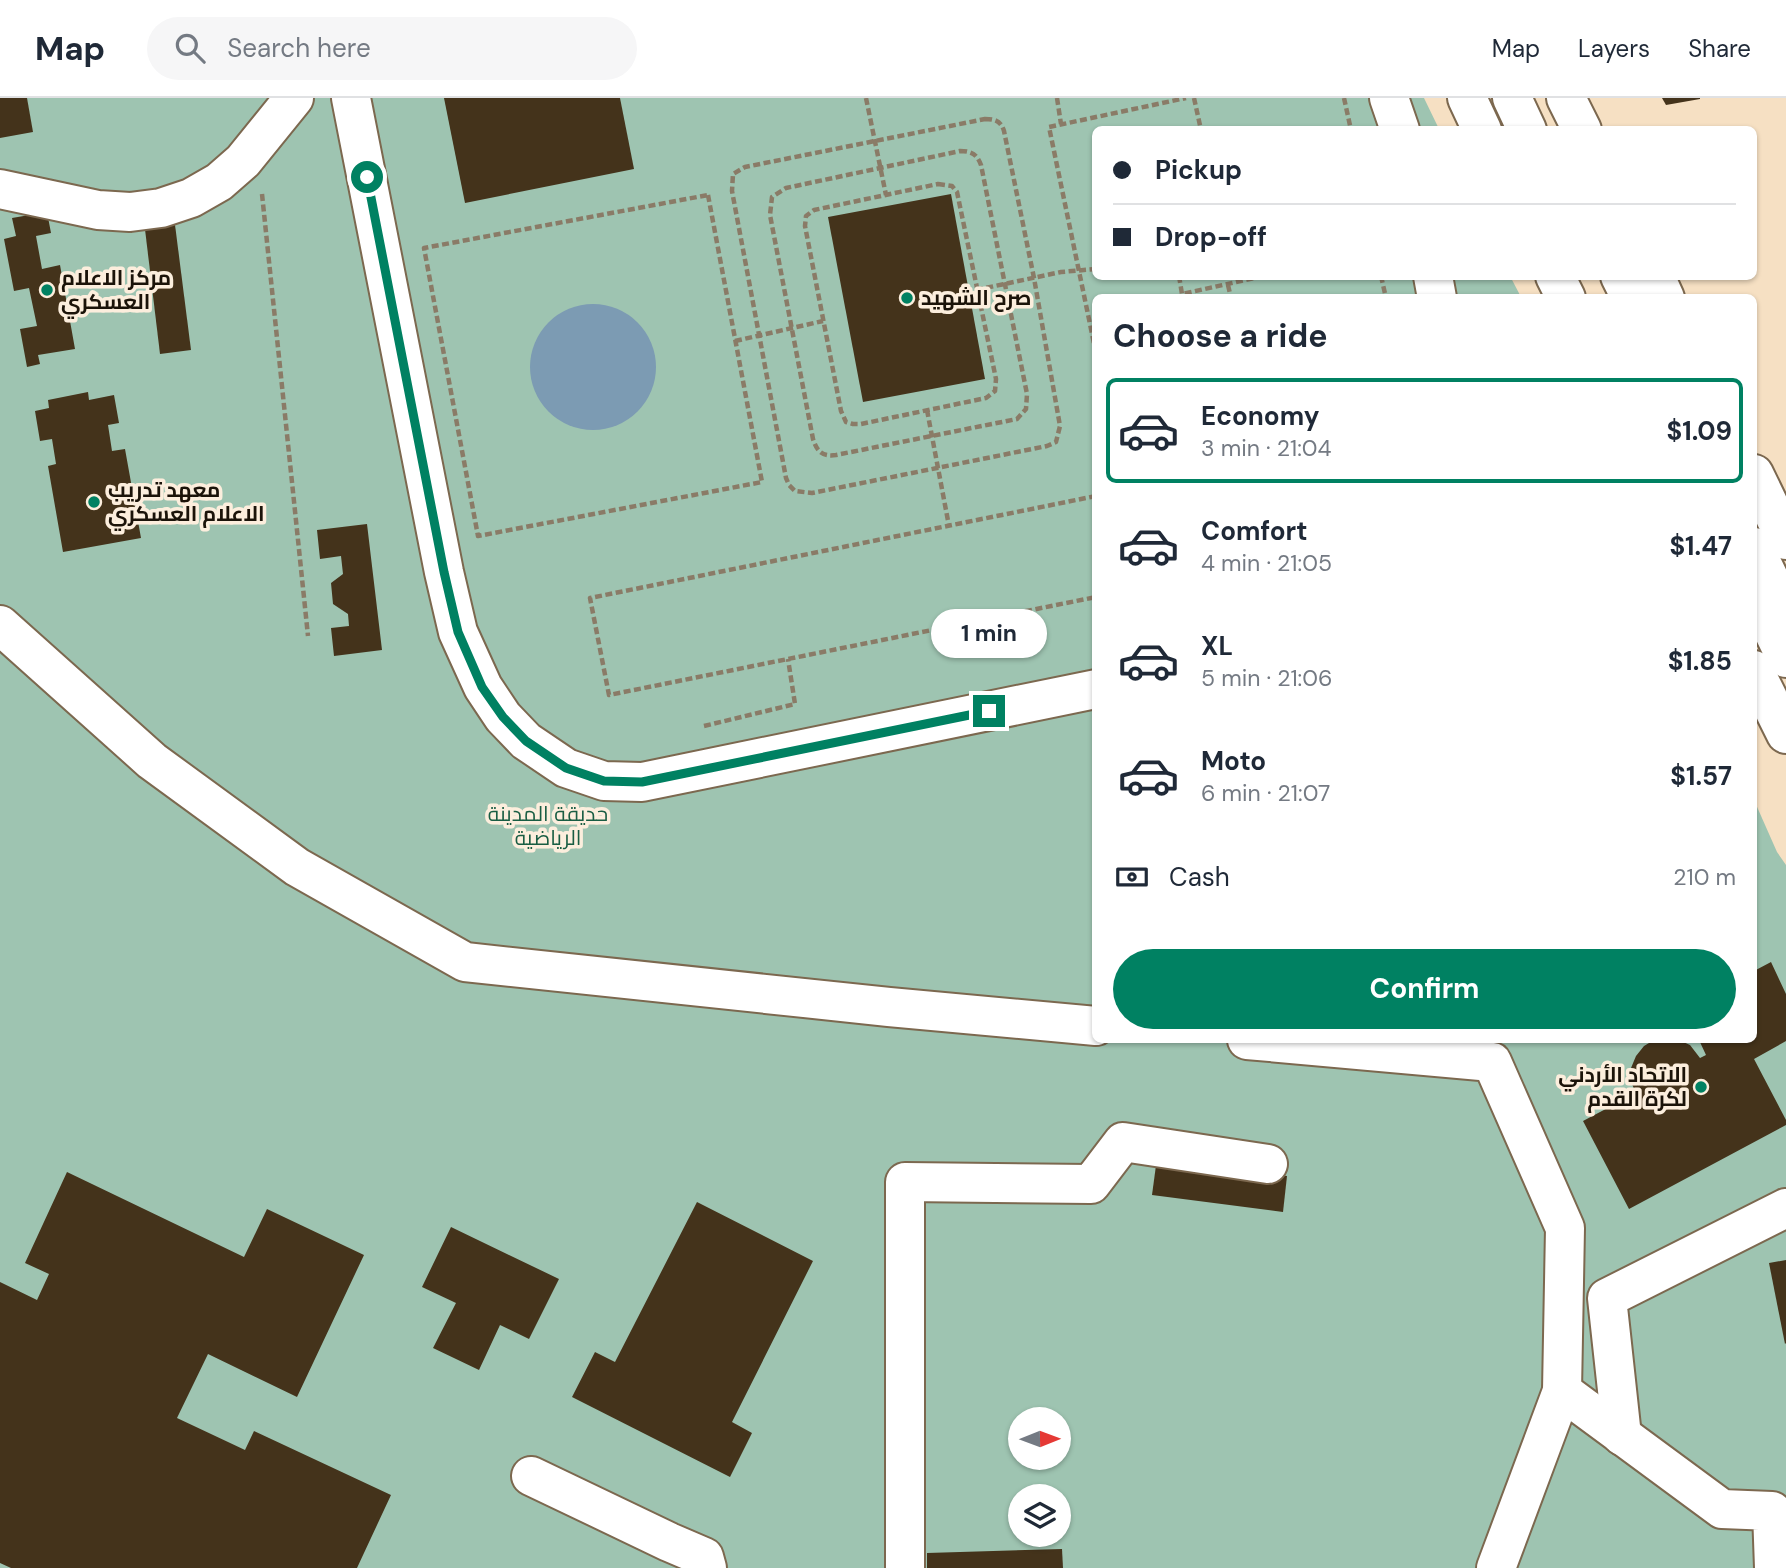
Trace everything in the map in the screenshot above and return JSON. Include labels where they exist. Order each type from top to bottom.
[{"type":"main road","points":[[0,189],[98,211],[130,212],[161,208],[191,198],[219,182],[243,161],[294,98]]},
{"type":"main road","points":[[351,98],[458,632],[482,687],[503,717],[526,741],[566,768],[604,781],[642,782],[1092,690]]},
{"type":"main road","points":[[1389,98],[1399,126]]},
{"type":"main road","points":[[1467,98],[1480,126]]},
{"type":"main road","points":[[1511,98],[1525,126]]},
{"type":"main road","points":[[1532,98],[1545,126]]},
{"type":"main road","points":[[1566,98],[1580,126]]},
{"type":"main road","points":[[1757,480],[1786,540]]},
{"type":"main road","points":[[1757,553],[1786,613]]},
{"type":"main road","points":[[1757,598],[1786,658]]},
{"type":"main road","points":[[0,625],[152,761],[285,859],[465,961],[876,1006],[1092,1026]]},
{"type":"main road","points":[[1757,676],[1786,734]]},
{"type":"main road","points":[[1280,1043],[1492,1062],[1565,1228],[1562,1391],[1496,1568]]},
{"type":"main road","points":[[905,1568],[905,1182],[1091,1184],[1123,1142],[1268,1164]]},
{"type":"main road","points":[[1622,1436],[1607,1298],[1786,1208]]},
{"type":"main road","points":[[1562,1391],[1722,1509],[1779,1502],[1774,1568]]},
{"type":"main road","points":[[531,1476],[663,1555],[704,1557],[707,1568]]},
{"type":"path","points":[[866,98],[886,195]]},
{"type":"path","points":[[1057,98],[1062,124]]},
{"type":"path","points":[[1092,334],[1049,127],[1186,98]]},
{"type":"path","points":[[1194,98],[1200,126]]},
{"type":"path","points":[[1344,98],[1350,126]]},
{"type":"path","points":[[985,119],[998,121],[1004,131],[1034,278],[1060,426],[1056,442],[812,493],[795,491],[789,485],[732,191],[733,174],[745,167],[985,119]]},
{"type":"path","points":[[256,144],[308,636]]},
{"type":"path","points":[[960,151],[974,153],[981,165],[1005,284],[1027,394],[1027,409],[1017,419],[836,455],[820,454],[813,439],[770,215],[772,197],[786,188],[960,151]]},
{"type":"path","points":[[937,184],[952,186],[957,192],[976,290],[996,379],[995,391],[986,398],[861,424],[846,422],[841,411],[823,321],[805,226],[806,216],[814,211],[937,184]]},
{"type":"path","points":[[708,195],[735,341],[762,482],[478,536],[424,248],[708,195]]},
{"type":"path","points":[[976,290],[1092,269]]},
{"type":"path","points":[[1182,294],[1246,280]]},
{"type":"path","points":[[1228,284],[1230,294]]},
{"type":"path","points":[[735,341],[823,321]]},
{"type":"path","points":[[928,410],[949,526]]},
{"type":"path","points":[[1092,497],[590,598],[609,695],[1092,598]]},
{"type":"path","points":[[704,726],[795,704],[788,659]]},
{"type":"green space","name":"حديقة المدينة الرياضية","points":[[0,98],[1424,98],[1438,126],[1092,126],[1092,280],[1512,280],[1519,294],[1092,294],[1092,1043],[1757,1043],[1757,807],[1777,852],[1786,865],[1786,1568],[0,1568]]},
{"type":"water","points":[[593,304],[617,308],[638,322],[652,343],[656,367],[652,391],[638,412],[617,426],[593,430],[569,426],[548,412],[534,391],[530,367],[534,343],[548,322],[569,308]]},
{"type":"building","points":[[0,98],[27,98],[33,132],[0,138]]},
{"type":"building","points":[[444,98],[620,98],[634,169],[465,203]]},
{"type":"building","points":[[1662,98],[1700,98],[1700,99],[1666,105]]},
{"type":"building","name":"صرح الشهيد","points":[[951,194],[985,379],[863,402],[828,217]]},
{"type":"building","name":"مركز الاعلام العسكري","points":[[47,212],[51,233],[36,236],[42,269],[60,265],[75,349],[38,355],[40,364],[27,367],[20,329],[37,326],[29,288],[14,291],[4,239],[16,236],[12,218]]},
{"type":"building","points":[[174,217],[191,350],[160,354],[144,221]]},
{"type":"building","name":"معهد تدريب الاعلام العسكري","points":[[88,392],[89,400],[114,395],[119,423],[108,425],[112,451],[125,449],[141,538],[63,552],[48,466],[56,464],[52,439],[40,441],[35,411],[49,408],[48,400]]},
{"type":"building","points":[[367,524],[382,650],[334,656],[331,628],[349,626],[348,614],[333,604],[331,583],[343,574],[341,556],[320,559],[317,530]]},
{"type":"building","name":"الاتحاد الأردني لكرة القدم","points":[[1771,962],[1786,994],[1786,1041],[1754,1059],[1786,1120],[1786,1125],[1629,1209],[1583,1121],[1636,1093],[1631,1082],[1631,1068],[1636,1056],[1649,1043],[1686,1043],[1700,1058],[1706,1055],[1700,1043],[1757,1043],[1757,969]]},
{"type":"building","points":[[1157,1158],[1287,1176],[1283,1212],[1152,1195]]},
{"type":"building","points":[[67,1172],[244,1257],[267,1209],[364,1255],[297,1397],[208,1354],[177,1418],[245,1450],[254,1431],[391,1495],[357,1568],[11,1568],[0,1563],[0,1282],[37,1300],[49,1274],[25,1263]]},
{"type":"building","points":[[697,1202],[813,1261],[732,1422],[752,1433],[730,1477],[572,1397],[595,1352],[615,1362]]},
{"type":"building","points":[[451,1227],[559,1279],[529,1339],[500,1325],[479,1370],[433,1348],[456,1303],[422,1287]]},
{"type":"building","points":[[1786,1260],[1786,1343],[1785,1344],[1769,1263]]},
{"type":"building","points":[[1062,1549],[1063,1568],[927,1568],[927,1553]]},
{"type":"place","name":"مركز الاعلام العسكري","points":[[47,290]]},
{"type":"place","name":"صرح الشهيد","points":[[907,298]]},
{"type":"place","name":"معهد تدريب الاعلام العسكري","points":[[94,502]]},
{"type":"place","name":"الاتحاد الأردني لكرة القدم","points":[[1701,1087]]},
{"type":"route","points":[[367,177],[458,632],[482,687],[503,717],[526,741],[566,768],[604,781],[642,782],[989,711]]}]
